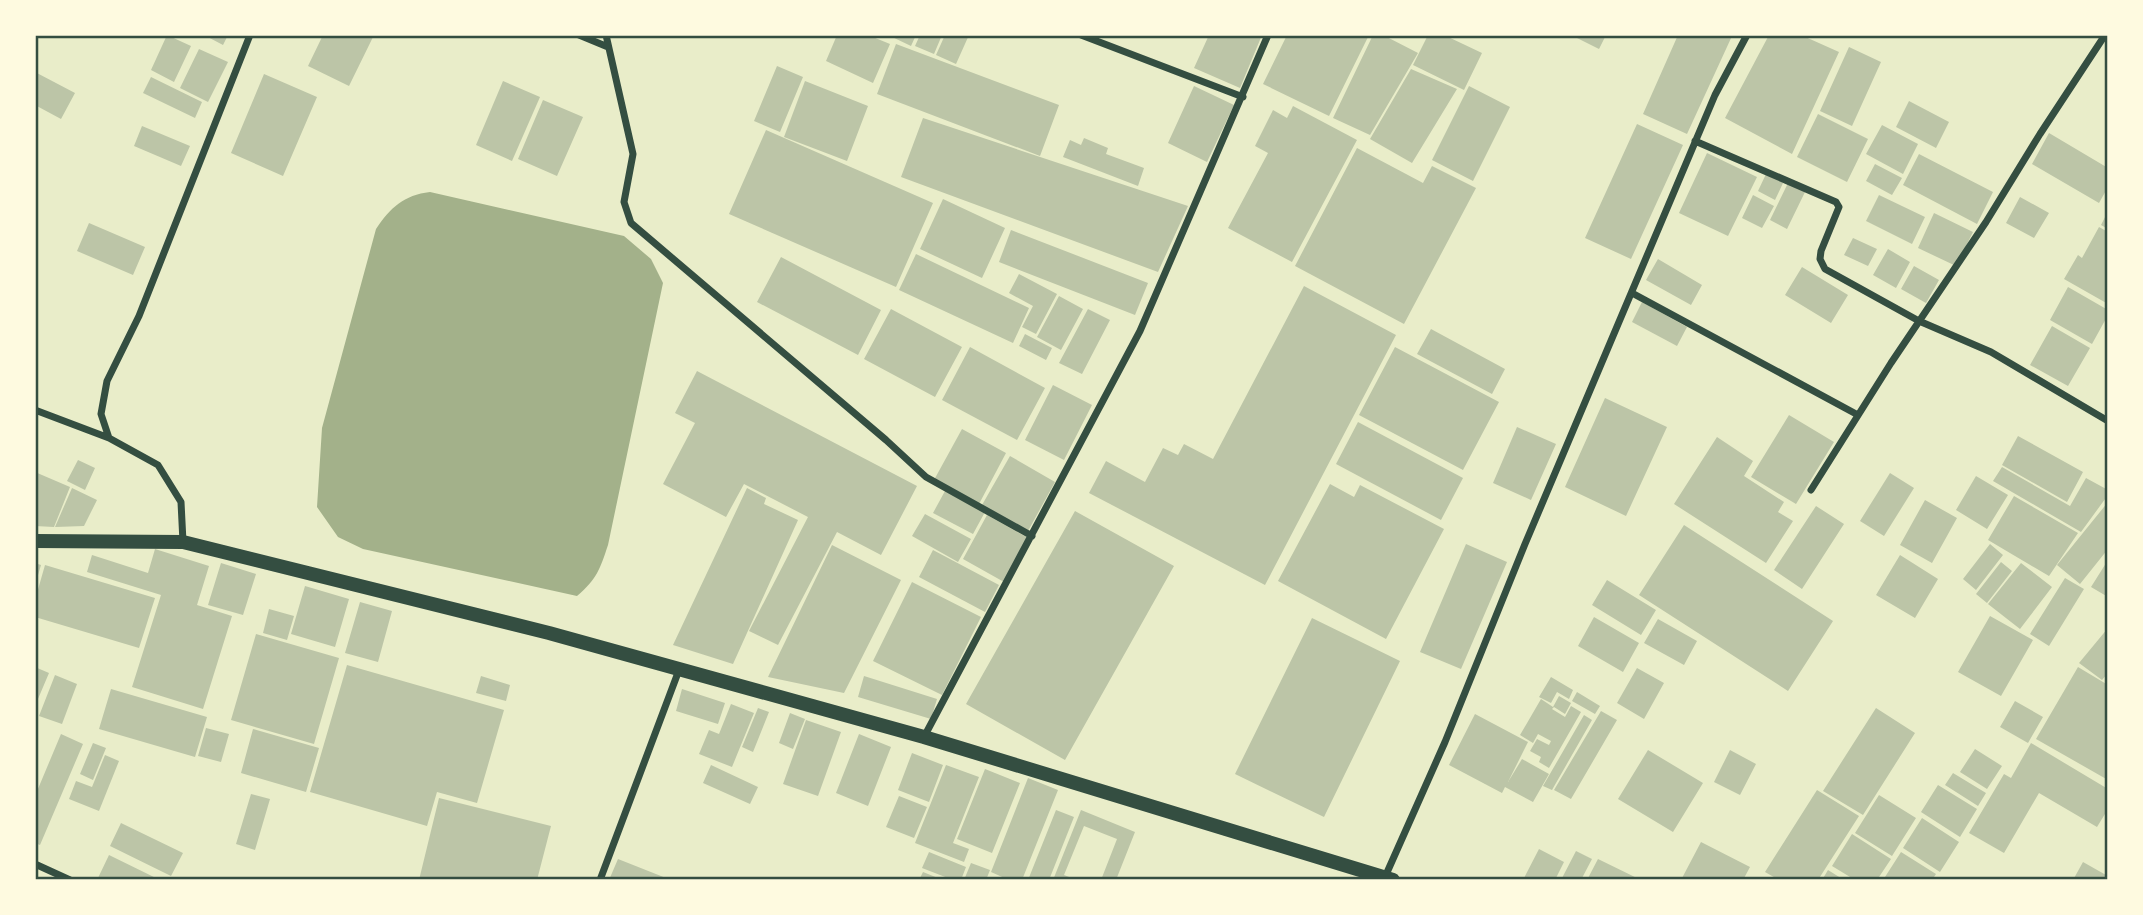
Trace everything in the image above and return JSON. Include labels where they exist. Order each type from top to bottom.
[{"type":"main road","points":[[35,541],[183,542],[549,633],[925,737],[1389,879]]},
{"type":"street","points":[[109,438],[101,414],[107,381],[139,316],[250,35]]},
{"type":"street","points":[[579,35],[608,47]]},
{"type":"street","points":[[606,35],[634,154],[624,202],[631,223],[926,477],[1032,536]]},
{"type":"street","points":[[1081,35],[1243,97]]},
{"type":"street","points":[[925,737],[1140,331],[1268,35]]},
{"type":"street","points":[[1389,879],[1525,544],[1695,141],[1746,35]]},
{"type":"street","points":[[1811,490],[2105,35]]},
{"type":"street","points":[[1695,141],[1836,202],[1839,207],[1821,251],[1820,259],[1825,269],[1919,321],[1991,352],[2108,421]]},
{"type":"street","points":[[1632,293],[1858,415]]},
{"type":"street","points":[[35,410],[109,438],[158,465],[181,502],[183,542]]},
{"type":"street","points":[[600,880],[679,669]]},
{"type":"street","points":[[35,864],[70,880]]},
{"type":"shaded area","points":[[430,192],[624,236],[651,259],[663,283],[608,545],[597,573],[577,596],[363,549],[338,537],[317,507],[322,428],[376,229],[405,199]]},
{"type":"building","points":[[167,35],[191,46],[174,82],[151,70]]},
{"type":"building","points":[[204,35],[228,35],[223,45]]},
{"type":"building","points":[[323,35],[374,35],[349,86],[308,66]]},
{"type":"building","points":[[837,35],[868,35],[890,44],[873,83],[826,61]]},
{"type":"building","points":[[888,35],[916,35],[911,46]]},
{"type":"building","points":[[920,35],[942,35],[934,54],[915,46]]},
{"type":"building","points":[[945,35],[969,35],[956,64],[936,55]]},
{"type":"building","points":[[1209,35],[1262,35],[1240,88],[1194,68]]},
{"type":"building","points":[[1287,35],[1369,35],[1329,116],[1263,84]]},
{"type":"building","points":[[1373,35],[1383,35],[1418,53],[1370,135],[1333,118]]},
{"type":"building","points":[[1428,35],[1444,35],[1482,53],[1464,90],[1413,65]]},
{"type":"building","points":[[1571,35],[1606,35],[1599,49]]},
{"type":"building","points":[[1678,35],[1732,36],[1687,134],[1643,114]]},
{"type":"building","points":[[1769,35],[1801,35],[1839,52],[1792,154],[1725,118]]},
{"type":"building","points":[[896,44],[1059,105],[1040,156],[877,94]]},
{"type":"building","points":[[1849,47],[1881,62],[1852,126],[1820,111]]},
{"type":"building","points":[[199,49],[228,62],[208,102],[180,88]]},
{"type":"building","points":[[777,66],[803,77],[780,132],[754,121]]},
{"type":"building","points":[[1411,69],[1457,89],[1412,163],[1370,139]]},
{"type":"building","points":[[35,72],[75,93],[61,119],[35,105]]},
{"type":"building","points":[[264,74],[317,97],[283,176],[231,153]]},
{"type":"building","points":[[151,77],[202,102],[195,118],[143,93]]},
{"type":"building","points":[[503,81],[540,97],[512,161],[476,145]]},
{"type":"building","points":[[805,81],[868,106],[847,161],[784,137]]},
{"type":"building","points":[[1194,86],[1234,105],[1207,162],[1168,143]]},
{"type":"building","points":[[1469,86],[1510,107],[1473,181],[1432,160]]},
{"type":"building","points":[[543,100],[583,117],[557,176],[518,159]]},
{"type":"building","points":[[1909,101],[1949,122],[1936,148],[1896,127]]},
{"type":"building","points":[[1293,106],[1357,140],[1292,262],[1228,228],[1268,153],[1255,146],[1273,110],[1287,118]]},
{"type":"building","points":[[1818,114],[1868,139],[1847,182],[1797,157]]},
{"type":"building","points":[[923,118],[1188,206],[1158,272],[901,177]]},
{"type":"building","points":[[1637,124],[1683,145],[1631,259],[1585,238]]},
{"type":"building","points":[[1882,125],[1918,144],[1903,174],[1866,154]]},
{"type":"building","points":[[142,126],[190,146],[181,166],[134,146]]},
{"type":"building","points":[[766,130],[933,203],[896,287],[729,214]]},
{"type":"building","points":[[2049,133],[2108,168],[2108,187],[2099,203],[2032,164]]},
{"type":"building","points":[[1084,138],[1108,148],[1106,154],[1144,168],[1138,186],[1063,157],[1070,140],[1081,145]]},
{"type":"building","points":[[1357,148],[1423,183],[1432,166],[1476,188],[1404,324],[1295,266]]},
{"type":"building","points":[[1707,153],[1757,177],[1728,236],[1679,213]]},
{"type":"building","points":[[1919,154],[1993,192],[1977,224],[1903,185]]},
{"type":"building","points":[[1875,164],[1902,178],[1892,195],[1866,181]]},
{"type":"building","points":[[1766,174],[1783,183],[1775,200],[1758,191]]},
{"type":"building","points":[[1788,183],[1805,192],[1787,229],[1770,220]]},
{"type":"building","points":[[1753,195],[1774,206],[1762,228],[1742,218]]},
{"type":"building","points":[[1879,195],[1925,217],[1912,244],[1866,221]]},
{"type":"building","points":[[2020,197],[2049,213],[2034,238],[2006,223]]},
{"type":"building","points":[[943,199],[1005,228],[982,278],[920,249]]},
{"type":"building","points":[[2108,211],[2108,229],[2101,225]]},
{"type":"building","points":[[1934,213],[1973,232],[1956,266],[1918,248]]},
{"type":"building","points":[[89,223],[145,247],[133,275],[77,251]]},
{"type":"building","points":[[2099,227],[2108,232],[2108,304],[2064,279],[2078,255],[2082,258]]},
{"type":"building","points":[[1011,230],[1148,283],[1135,315],[999,262]]},
{"type":"building","points":[[1853,238],[1877,249],[1868,266],[1844,255]]},
{"type":"building","points":[[1888,249],[1910,262],[1896,288],[1873,275]]},
{"type":"building","points":[[916,254],[1029,308],[1013,343],[899,290]]},
{"type":"building","points":[[781,257],[881,310],[858,355],[757,302]]},
{"type":"building","points":[[1658,259],[1702,285],[1691,305],[1646,280]]},
{"type":"building","points":[[1914,266],[1939,280],[1926,303],[1901,289]]},
{"type":"building","points":[[1802,267],[1848,295],[1831,323],[1785,295]]},
{"type":"building","points":[[1019,274],[1057,294],[1036,334],[1022,327],[1033,306],[1009,293]]},
{"type":"building","points":[[1304,286],[1396,335],[1265,585],[1089,493],[1106,461],[1145,482],[1163,448],[1178,455],[1184,444],[1213,459]]},
{"type":"building","points":[[2068,287],[2108,310],[2108,315],[2092,344],[2050,320]]},
{"type":"building","points":[[1059,296],[1083,309],[1061,350],[1037,337]]},
{"type":"building","points":[[1642,302],[1687,327],[1677,346],[1632,322]]},
{"type":"building","points":[[891,309],[962,347],[935,397],[864,359]]},
{"type":"building","points":[[1088,309],[1110,320],[1082,374],[1059,363]]},
{"type":"building","points":[[2052,326],[2090,348],[2068,386],[2030,365]]},
{"type":"building","points":[[1431,329],[1505,369],[1492,394],[1417,354]]},
{"type":"building","points":[[1025,334],[1052,348],[1046,360],[1019,346]]},
{"type":"building","points":[[970,347],[1045,388],[1017,440],[942,400]]},
{"type":"building","points":[[1395,347],[1499,402],[1463,470],[1359,415]]},
{"type":"building","points":[[697,371],[917,486],[881,555],[837,532],[778,645],[749,631],[808,517],[744,484],[726,517],[663,484],[695,423],[675,413]]},
{"type":"building","points":[[1053,385],[1092,405],[1064,460],[1025,440]]},
{"type":"building","points":[[1605,398],[1667,427],[1626,516],[1565,487]]},
{"type":"building","points":[[1789,415],[1834,442],[1796,504],[1751,477]]},
{"type":"building","points":[[1358,422],[1463,478],[1441,520],[1336,464]]},
{"type":"building","points":[[1517,427],[1556,444],[1531,500],[1493,483]]},
{"type":"building","points":[[962,429],[1006,453],[979,504],[934,480]]},
{"type":"building","points":[[2018,436],[2083,472],[2067,502],[2002,465]]},
{"type":"building","points":[[1717,437],[1753,461],[1744,476],[1784,502],[1778,512],[1793,521],[1766,563],[1674,504]]},
{"type":"building","points":[[1010,456],[1055,482],[1028,531],[982,505]]},
{"type":"building","points":[[78,460],[95,468],[85,490],[67,481]]},
{"type":"building","points":[[2002,467],[2070,506],[2086,478],[2108,490],[2108,495],[2081,532],[1993,481]]},
{"type":"building","points":[[35,472],[70,487],[54,527],[35,526]]},
{"type":"building","points":[[1890,473],[1914,488],[1884,536],[1860,521]]},
{"type":"building","points":[[1976,476],[2008,495],[1987,529],[1956,510]]},
{"type":"building","points":[[1330,484],[1354,497],[1360,485],[1444,529],[1386,639],[1278,581]]},
{"type":"building","points":[[72,488],[97,500],[84,526],[55,527]]},
{"type":"building","points":[[747,488],[766,498],[764,504],[798,520],[733,664],[673,645]]},
{"type":"building","points":[[945,491],[985,512],[973,534],[933,513]]},
{"type":"building","points":[[2014,496],[2078,533],[2049,576],[1988,540]]},
{"type":"building","points":[[1925,500],[1957,518],[1932,563],[1900,545]]},
{"type":"building","points":[[2108,502],[2108,549],[2080,584],[2057,565]]},
{"type":"building","points":[[1816,506],[1844,524],[1802,589],[1774,570]]},
{"type":"building","points":[[1075,511],[1174,566],[1065,760],[966,704]]},
{"type":"building","points":[[925,514],[971,539],[958,562],[912,536]]},
{"type":"building","points":[[987,515],[1028,538],[1004,582],[963,559]]},
{"type":"building","points":[[1684,525],[1833,621],[1788,691],[1639,595]]},
{"type":"building","points":[[1466,544],[1507,562],[1461,669],[1420,652]]},
{"type":"building","points":[[1990,544],[2003,555],[1976,590],[1963,579]]},
{"type":"building","points":[[832,545],[901,580],[844,693],[768,677]]},
{"type":"building","points":[[155,549],[209,566],[197,605],[232,616],[203,709],[132,687],[161,595],[87,572],[92,555],[148,573]]},
{"type":"building","points":[[933,550],[999,585],[985,612],[919,577]]},
{"type":"building","points":[[1900,555],[1938,579],[1915,618],[1876,595]]},
{"type":"building","points":[[2108,560],[2108,597],[2091,587]]},
{"type":"building","points":[[2001,562],[2012,571],[1987,603],[1976,594]]},
{"type":"building","points":[[35,563],[41,565],[36,582],[35,582]]},
{"type":"building","points":[[221,563],[256,574],[243,615],[208,605]]},
{"type":"building","points":[[2021,563],[2052,587],[2020,629],[1988,604]]},
{"type":"building","points":[[45,565],[155,598],[139,648],[35,617],[35,600]]},
{"type":"building","points":[[2065,578],[2084,589],[2049,646],[2030,634]]},
{"type":"building","points":[[1607,580],[1656,610],[1641,635],[1592,605]]},
{"type":"building","points":[[912,582],[981,617],[942,695],[873,661]]},
{"type":"building","points":[[305,586],[349,599],[335,647],[291,634]]},
{"type":"building","points":[[360,602],[392,611],[378,662],[345,653]]},
{"type":"building","points":[[269,609],[294,616],[287,640],[263,633]]},
{"type":"building","points":[[1990,616],[2033,640],[2001,696],[1958,672]]},
{"type":"building","points":[[1594,617],[1639,643],[1623,672],[1578,646]]},
{"type":"building","points":[[1312,618],[1400,661],[1324,817],[1235,774]]},
{"type":"building","points":[[1658,619],[1697,641],[1684,665],[1644,643]]},
{"type":"building","points":[[2108,628],[2108,673],[2102,680],[2079,663]]},
{"type":"building","points":[[256,634],[339,658],[314,744],[231,720]]},
{"type":"building","points":[[347,665],[504,710],[477,803],[437,792],[427,826],[310,792]]},
{"type":"building","points":[[35,667],[49,673],[35,706]]},
{"type":"building","points":[[2078,667],[2108,685],[2108,780],[2036,739]]},
{"type":"building","points":[[1637,668],[1664,683],[1644,719],[1617,703]]},
{"type":"building","points":[[55,675],[77,684],[62,724],[39,716]]},
{"type":"building","points":[[481,676],[510,685],[506,701],[476,693]]},
{"type":"building","points":[[864,676],[937,699],[931,719],[858,697]]},
{"type":"building","points":[[1551,677],[1573,690],[1569,699],[1557,692],[1551,703],[1539,697]]},
{"type":"building","points":[[111,689],[207,717],[195,757],[99,729]]},
{"type":"building","points":[[682,689],[725,703],[718,724],[676,711]]},
{"type":"building","points":[[1577,692],[1600,706],[1595,714],[1572,701]]},
{"type":"building","points":[[1559,696],[1571,703],[1565,714],[1554,707],[1552,709],[1565,717],[1571,706],[1581,712],[1549,768],[1539,762],[1541,757],[1530,751],[1537,739],[1549,745],[1551,741],[1538,734],[1533,743],[1520,735],[1541,699],[1553,707]]},
{"type":"building","points":[[2015,701],[2043,717],[2028,743],[2000,727]]},
{"type":"building","points":[[731,704],[754,713],[732,767],[699,754],[709,730],[719,734]]},
{"type":"building","points":[[758,708],[769,712],[753,752],[742,747]]},
{"type":"building","points":[[1876,708],[1915,733],[1863,815],[1823,791]]},
{"type":"building","points":[[1601,711],[1617,720],[1571,799],[1554,790]]},
{"type":"building","points":[[790,713],[805,719],[793,749],[779,743]]},
{"type":"building","points":[[1475,714],[1528,742],[1508,782],[1522,759],[1549,774],[1533,802],[1505,787],[1502,793],[1449,765]]},
{"type":"building","points":[[1584,715],[1592,720],[1552,790],[1543,786]]},
{"type":"building","points":[[806,720],[841,732],[818,796],[783,784]]},
{"type":"building","points":[[206,728],[229,734],[221,762],[198,756]]},
{"type":"building","points":[[253,729],[319,748],[306,792],[241,773]]},
{"type":"building","points":[[61,734],[83,744],[40,845],[35,843],[35,796]]},
{"type":"building","points":[[859,734],[891,747],[868,806],[836,793]]},
{"type":"building","points":[[93,743],[106,748],[93,780],[80,774]]},
{"type":"building","points":[[2031,743],[2108,789],[2108,809],[2097,827],[2039,793],[2004,853],[1969,833],[2004,774],[2011,778]]},
{"type":"building","points":[[1975,749],[2002,766],[1987,789],[1960,772]]},
{"type":"building","points":[[1648,750],[1703,783],[1673,832],[1618,799]]},
{"type":"building","points":[[1730,750],[1756,764],[1740,795],[1714,782]]},
{"type":"building","points":[[912,753],[943,765],[929,802],[898,790]]},
{"type":"building","points":[[105,755],[119,761],[99,811],[69,799],[76,781],[92,787]]},
{"type":"building","points":[[711,765],[758,787],[750,804],[703,783]]},
{"type":"building","points":[[946,765],[979,777],[953,843],[969,849],[964,862],[915,843]]},
{"type":"building","points":[[985,769],[1020,783],[992,853],[957,839]]},
{"type":"building","points":[[1953,773],[1986,793],[1978,806],[1945,785]]},
{"type":"building","points":[[1028,778],[1058,790],[1022,880],[1009,880],[991,872]]},
{"type":"building","points":[[1938,785],[1977,809],[1960,837],[1921,812]]},
{"type":"building","points":[[1817,790],[1859,816],[1818,880],[1779,880],[1765,872]]},
{"type":"building","points":[[251,794],[270,799],[255,850],[236,844]]},
{"type":"building","points":[[1879,795],[1916,818],[1892,856],[1855,833]]},
{"type":"building","points":[[899,796],[927,807],[914,838],[886,827]]},
{"type":"building","points":[[439,798],[551,826],[537,880],[419,880]]},
{"type":"building","points":[[1056,810],[1074,817],[1049,880],[1028,880]]},
{"type":"building","points":[[1081,810],[1135,832],[1116,880],[1101,880],[1117,839],[1084,826],[1064,875],[1077,880],[1053,880]]},
{"type":"building","points":[[1922,818],[1959,842],[1940,872],[1903,848]]},
{"type":"building","points":[[121,823],[183,853],[171,876],[110,846]]},
{"type":"building","points":[[1852,834],[1891,859],[1877,880],[1855,880],[1832,866]]},
{"type":"building","points":[[1701,842],[1750,867],[1743,880],[1681,880]]},
{"type":"building","points":[[1539,849],[1564,862],[1555,880],[1523,880]]},
{"type":"building","points":[[1576,851],[1592,859],[1581,880],[1561,880]]},
{"type":"building","points":[[929,852],[966,867],[961,880],[953,880],[922,868]]},
{"type":"building","points":[[1901,852],[1936,874],[1932,880],[1890,880],[1885,877]]},
{"type":"building","points":[[109,855],[160,880],[98,878]]},
{"type":"building","points":[[618,859],[666,878],[609,880]]},
{"type":"building","points":[[1598,859],[1641,880],[1587,880]]},
{"type":"building","points":[[2083,862],[2106,875],[2103,880],[2073,880]]},
{"type":"building","points":[[971,863],[990,870],[986,880],[964,880]]},
{"type":"building","points":[[1828,870],[1844,880],[1822,880]]},
{"type":"building","points":[[923,872],[943,880],[919,880]]}]
